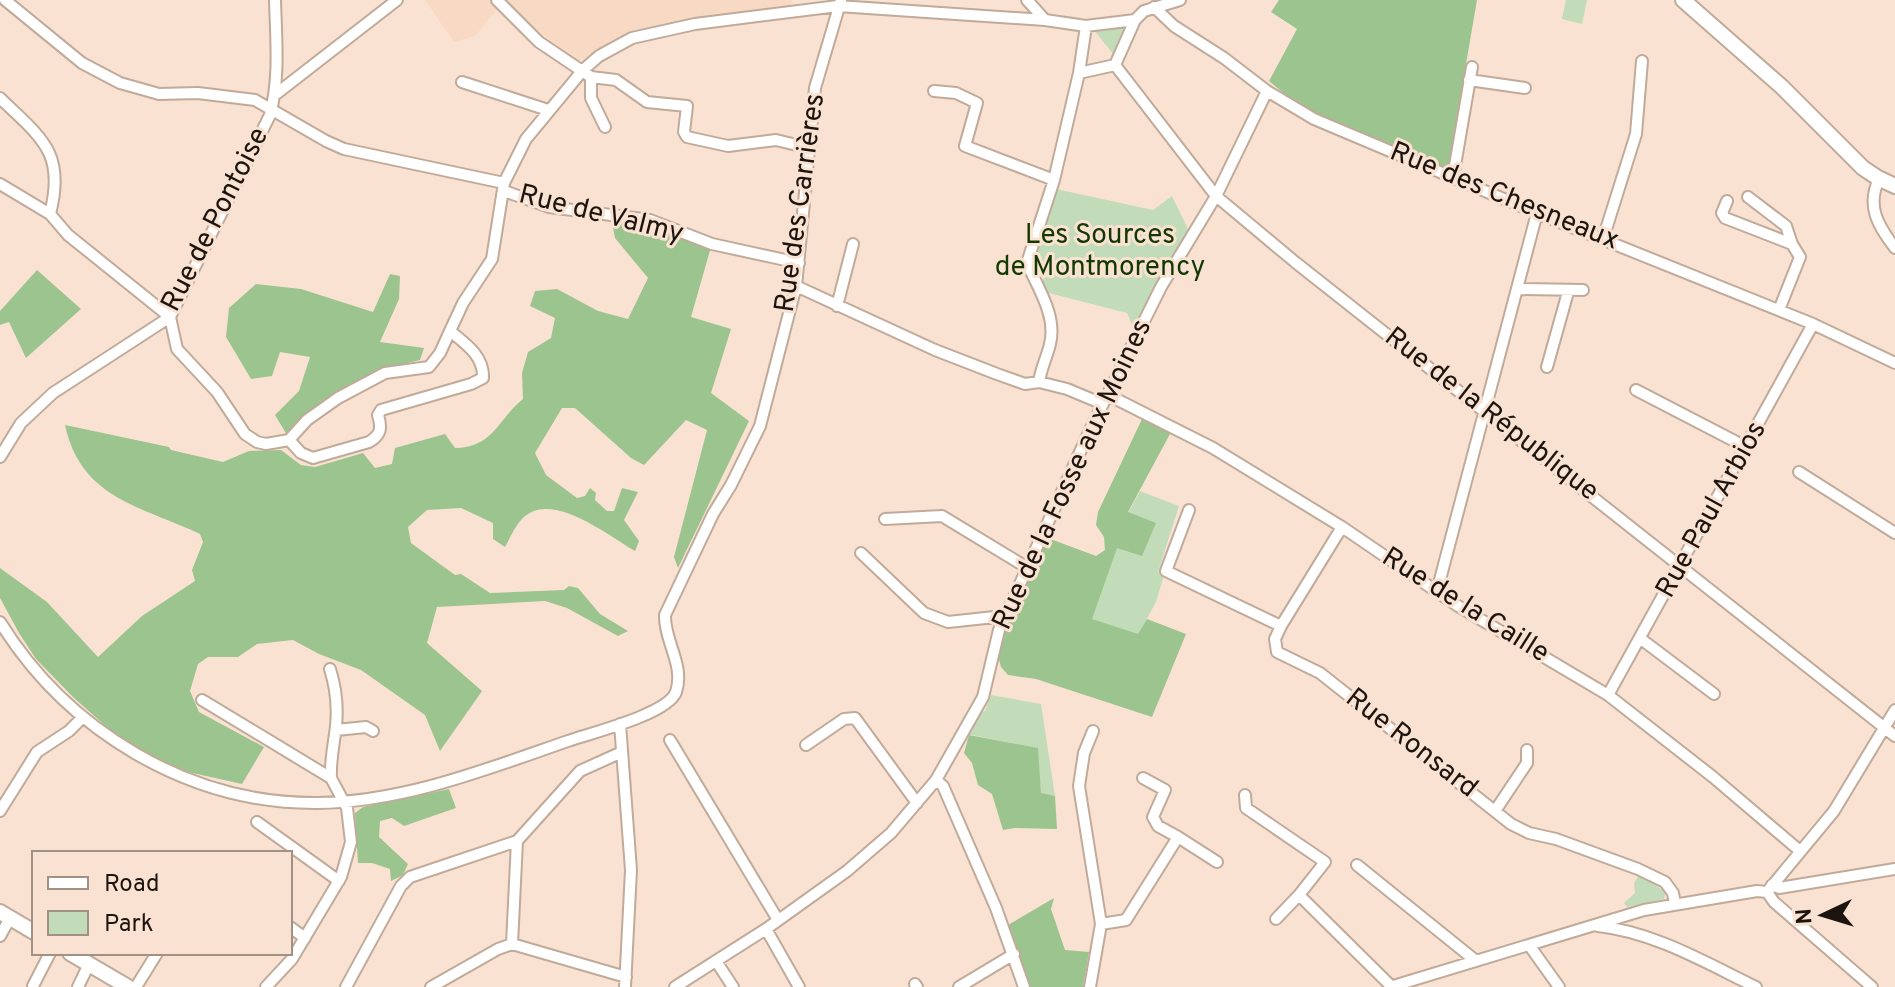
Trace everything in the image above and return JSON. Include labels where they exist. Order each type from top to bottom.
[{"type":"main road","points":[[1683,0],[1780,86],[1856,162],[1879,179],[1895,186]]},
{"type":"main road","points":[[5,915],[32,931]]},
{"type":"main road","points":[[73,955],[128,987]]},
{"type":"street","name":"Rue de Valmy","points":[[5,0],[82,63],[120,83],[166,95],[232,95],[255,100],[344,149],[504,187],[549,207],[650,220],[712,244],[799,263]]},
{"type":"street","name":"Rue de Pontoise","points":[[0,457],[21,423],[46,398],[170,317],[272,110],[277,68],[275,0]]},
{"type":"street","points":[[276,94],[397,0]]},
{"type":"street","points":[[497,0],[539,42],[587,73],[616,80],[647,102],[687,106],[684,132],[687,137],[728,146],[776,140],[809,148]]},
{"type":"street","points":[[1027,0],[1045,20]]},
{"type":"street","points":[[1079,73],[1115,65],[1135,20],[1144,11],[1154,4],[1180,0]]},
{"type":"street","points":[[0,184],[50,214],[68,235],[170,317],[177,349],[217,392],[237,424],[257,442],[266,444],[289,440],[307,420],[338,398],[385,373],[429,367],[440,353],[463,303],[492,259],[504,187],[526,139],[548,110],[587,73],[599,56],[632,38],[653,32],[839,3],[1086,26],[1135,20]]},
{"type":"street","name":"Rue des Carrières","points":[[0,622],[30,666],[82,718],[127,750],[189,779],[281,801],[318,803],[439,784],[665,706],[676,692],[677,666],[665,628],[665,615],[713,514],[760,426],[796,286],[815,88],[839,3]]},
{"type":"street","name":"Rue des Chesneaux","points":[[1154,4],[1174,26],[1224,58],[1267,91],[1314,119],[1813,324],[1895,363]]},
{"type":"street","points":[[1039,382],[1050,344],[1052,323],[1027,263],[1054,180],[1079,73],[1086,26]]},
{"type":"street","points":[[1603,239],[1636,134],[1642,61]]},
{"type":"street","name":"Rue de la République","points":[[1115,65],[1216,196],[1295,262],[1895,736]]},
{"type":"street","points":[[1453,177],[1472,67]]},
{"type":"street","points":[[277,68],[283,82],[292,81]]},
{"type":"street","points":[[587,73],[591,98],[605,127]]},
{"type":"street","points":[[1469,80],[1525,88]]},
{"type":"street","points":[[462,82],[548,110]]},
{"type":"street","points":[[934,91],[956,93],[977,103],[965,146],[1054,180]]},
{"type":"street","name":"Rue de la Fosse aux Moines","points":[[675,987],[691,983],[716,961],[766,929],[869,853],[936,780],[983,697],[1004,616],[1106,400],[1161,287],[1216,196],[1267,91]]},
{"type":"street","points":[[0,98],[42,140],[51,154],[56,177],[50,214]]},
{"type":"street","points":[[1879,179],[1872,198],[1873,207],[1880,227],[1895,248]]},
{"type":"street","points":[[1748,197],[1786,226],[1800,257],[1779,310]]},
{"type":"street","points":[[1727,201],[1722,213],[1725,218],[1792,244]]},
{"type":"street","points":[[1437,591],[1537,213]]},
{"type":"street","points":[[837,306],[853,244]]},
{"type":"street","name":"Rue de la Caille","points":[[796,286],[935,350],[1025,384],[1039,382],[1106,400],[1213,448],[1342,527],[1437,591],[1608,695],[1713,777],[1800,851]]},
{"type":"street","points":[[1517,289],[1583,290]]},
{"type":"street","points":[[1547,367],[1568,292]]},
{"type":"street","name":"Rue Paul Arbios","points":[[1608,695],[1813,324]]},
{"type":"street","points":[[289,440],[301,453],[313,458],[369,442],[377,437],[381,427],[378,415],[381,410],[483,378],[484,366],[475,352],[450,331]]},
{"type":"street","points":[[1636,390],[1746,447]]},
{"type":"street","points":[[1799,472],[1895,533]]},
{"type":"street","points":[[1189,510],[1166,571],[1281,626],[1342,527]]},
{"type":"street","points":[[885,519],[942,516],[1026,567]]},
{"type":"street","points":[[861,553],[924,613],[948,622],[1004,616]]},
{"type":"street","name":"Rue Ronsard","points":[[1281,626],[1275,639],[1277,652],[1320,673],[1520,829],[1576,846],[1665,882],[1673,893],[1675,904]]},
{"type":"street","points":[[1641,639],[1714,694]]},
{"type":"street","points":[[330,669],[336,690],[331,778]]},
{"type":"street","points":[[202,700],[331,778],[345,800],[351,842],[339,881],[305,938],[266,987]]},
{"type":"street","points":[[1769,889],[1834,811],[1895,710]]},
{"type":"street","points":[[0,811],[37,752],[69,731],[82,718]]},
{"type":"street","points":[[806,745],[844,719],[855,718],[917,803]]},
{"type":"street","points":[[431,987],[512,944],[626,982],[631,870],[620,724]]},
{"type":"street","points":[[336,730],[366,727],[373,731]]},
{"type":"street","points":[[1090,987],[1101,924],[1079,786],[1084,753],[1093,731]]},
{"type":"street","points":[[670,740],[778,920]]},
{"type":"street","points":[[1495,811],[1527,763],[1527,750]]},
{"type":"street","points":[[346,987],[401,886],[410,877],[517,841],[580,771],[622,752]]},
{"type":"street","points":[[1143,778],[1165,790],[1153,817],[1158,826],[1217,862]]},
{"type":"street","points":[[936,780],[943,786],[1014,954],[1024,987]]},
{"type":"street","points":[[1245,795],[1246,808],[1325,862],[1276,919]]},
{"type":"street","points":[[257,822],[339,881]]},
{"type":"street","points":[[1101,924],[1126,920],[1178,837]]},
{"type":"street","points":[[512,944],[517,841]]},
{"type":"street","points":[[1357,865],[1476,961]]},
{"type":"street","points":[[1299,895],[1391,987],[1414,984],[1476,961],[1644,910],[1895,869]]},
{"type":"street","points":[[1769,889],[1774,902],[1872,987]]},
{"type":"street","points":[[1638,934],[1634,925],[1639,913]]},
{"type":"street","points":[[0,936],[5,915]]},
{"type":"street","points":[[1591,926],[1638,934],[1756,987]]},
{"type":"street","points":[[292,928],[305,938]]},
{"type":"street","points":[[766,929],[799,987]]},
{"type":"street","points":[[1529,945],[1559,987]]},
{"type":"street","points":[[959,987],[1014,954]]},
{"type":"street","points":[[33,986],[49,955]]},
{"type":"street","points":[[136,987],[156,955]]},
{"type":"street","points":[[716,961],[733,987]]},
{"type":"street","points":[[78,987],[89,964]]},
{"type":"shaded area","points":[[425,0],[792,0],[789,13],[767,16],[764,9],[632,32],[585,60],[575,60],[503,3],[475,36],[454,42]]},
{"type":"green space","points":[[1279,0],[1477,0],[1448,169],[1315,113],[1294,102],[1269,81],[1297,29],[1271,12]]},
{"type":"green space","points":[[1566,0],[1587,0],[1582,24],[1562,19]]},
{"type":"green space","points":[[1127,25],[1114,55],[1093,29]]},
{"type":"green space","name":"Les Sources de Montmorency","points":[[1056,189],[1153,210],[1172,196],[1188,229],[1133,327],[1127,313],[1041,291],[1045,269],[1030,264]]},
{"type":"green space","points":[[611,217],[643,224],[711,247],[691,317],[731,329],[711,393],[749,421],[678,568],[674,557],[707,430],[686,420],[644,465],[631,458],[575,408],[562,408],[535,453],[546,475],[577,498],[585,496],[590,488],[596,493],[595,500],[607,511],[614,511],[622,488],[638,492],[624,520],[639,541],[635,551],[578,518],[548,509],[534,511],[522,519],[505,547],[493,539],[493,523],[461,508],[427,510],[408,527],[411,543],[455,575],[461,574],[490,593],[564,590],[569,586],[578,588],[600,614],[628,631],[618,636],[567,608],[545,601],[437,607],[427,643],[482,691],[440,751],[425,715],[361,670],[293,640],[257,644],[238,657],[208,657],[198,664],[190,691],[199,712],[264,747],[242,784],[188,772],[118,737],[36,659],[0,598],[0,568],[47,602],[98,657],[142,616],[195,581],[192,570],[203,542],[200,534],[136,507],[99,485],[73,450],[65,425],[223,462],[249,451],[281,450],[301,465],[315,467],[363,453],[375,468],[392,464],[395,448],[445,434],[455,448],[478,443],[487,438],[523,399],[522,373],[528,352],[551,338],[555,318],[530,306],[535,291],[557,289],[598,311],[628,319],[648,278],[615,238]]},
{"type":"green space","points":[[37,270],[81,309],[26,358],[9,322],[0,325],[0,311]]},
{"type":"green space","points":[[390,274],[400,276],[399,299],[380,342],[424,348],[420,360],[378,370],[318,405],[287,435],[275,415],[299,391],[310,357],[280,352],[272,376],[251,379],[226,337],[229,308],[256,284],[301,289],[373,312]]},
{"type":"green space","points":[[1142,419],[1171,432],[1128,512],[1156,523],[1142,556],[1117,548],[1092,619],[1138,634],[1147,619],[1186,634],[1152,717],[1036,679],[1008,675],[1001,667],[998,656],[1004,631],[1045,537],[1096,556],[1105,550],[1104,537],[1096,525],[1098,512]]},
{"type":"green space","points":[[1140,491],[1179,506],[1158,572],[1164,575],[1156,602],[1138,635],[1091,619],[1117,547],[1155,523],[1128,513]]},
{"type":"green space","points":[[991,695],[1041,704],[1055,796],[1041,794],[1037,748],[967,734],[981,712],[985,711]]},
{"type":"green space","points":[[969,735],[1038,748],[1041,793],[1055,796],[1057,829],[1003,830],[992,794],[978,785],[972,763],[964,753]]},
{"type":"green space","points":[[449,789],[456,808],[404,826],[392,818],[380,821],[379,837],[408,864],[403,875],[391,881],[390,869],[372,863],[358,863],[355,813],[363,807]]},
{"type":"green space","points":[[1639,875],[1666,892],[1664,899],[1627,907],[1624,903],[1635,893],[1634,883]]},
{"type":"green space","points":[[1054,898],[1051,909],[1065,950],[1089,952],[1083,987],[1028,987],[1008,925]]}]
